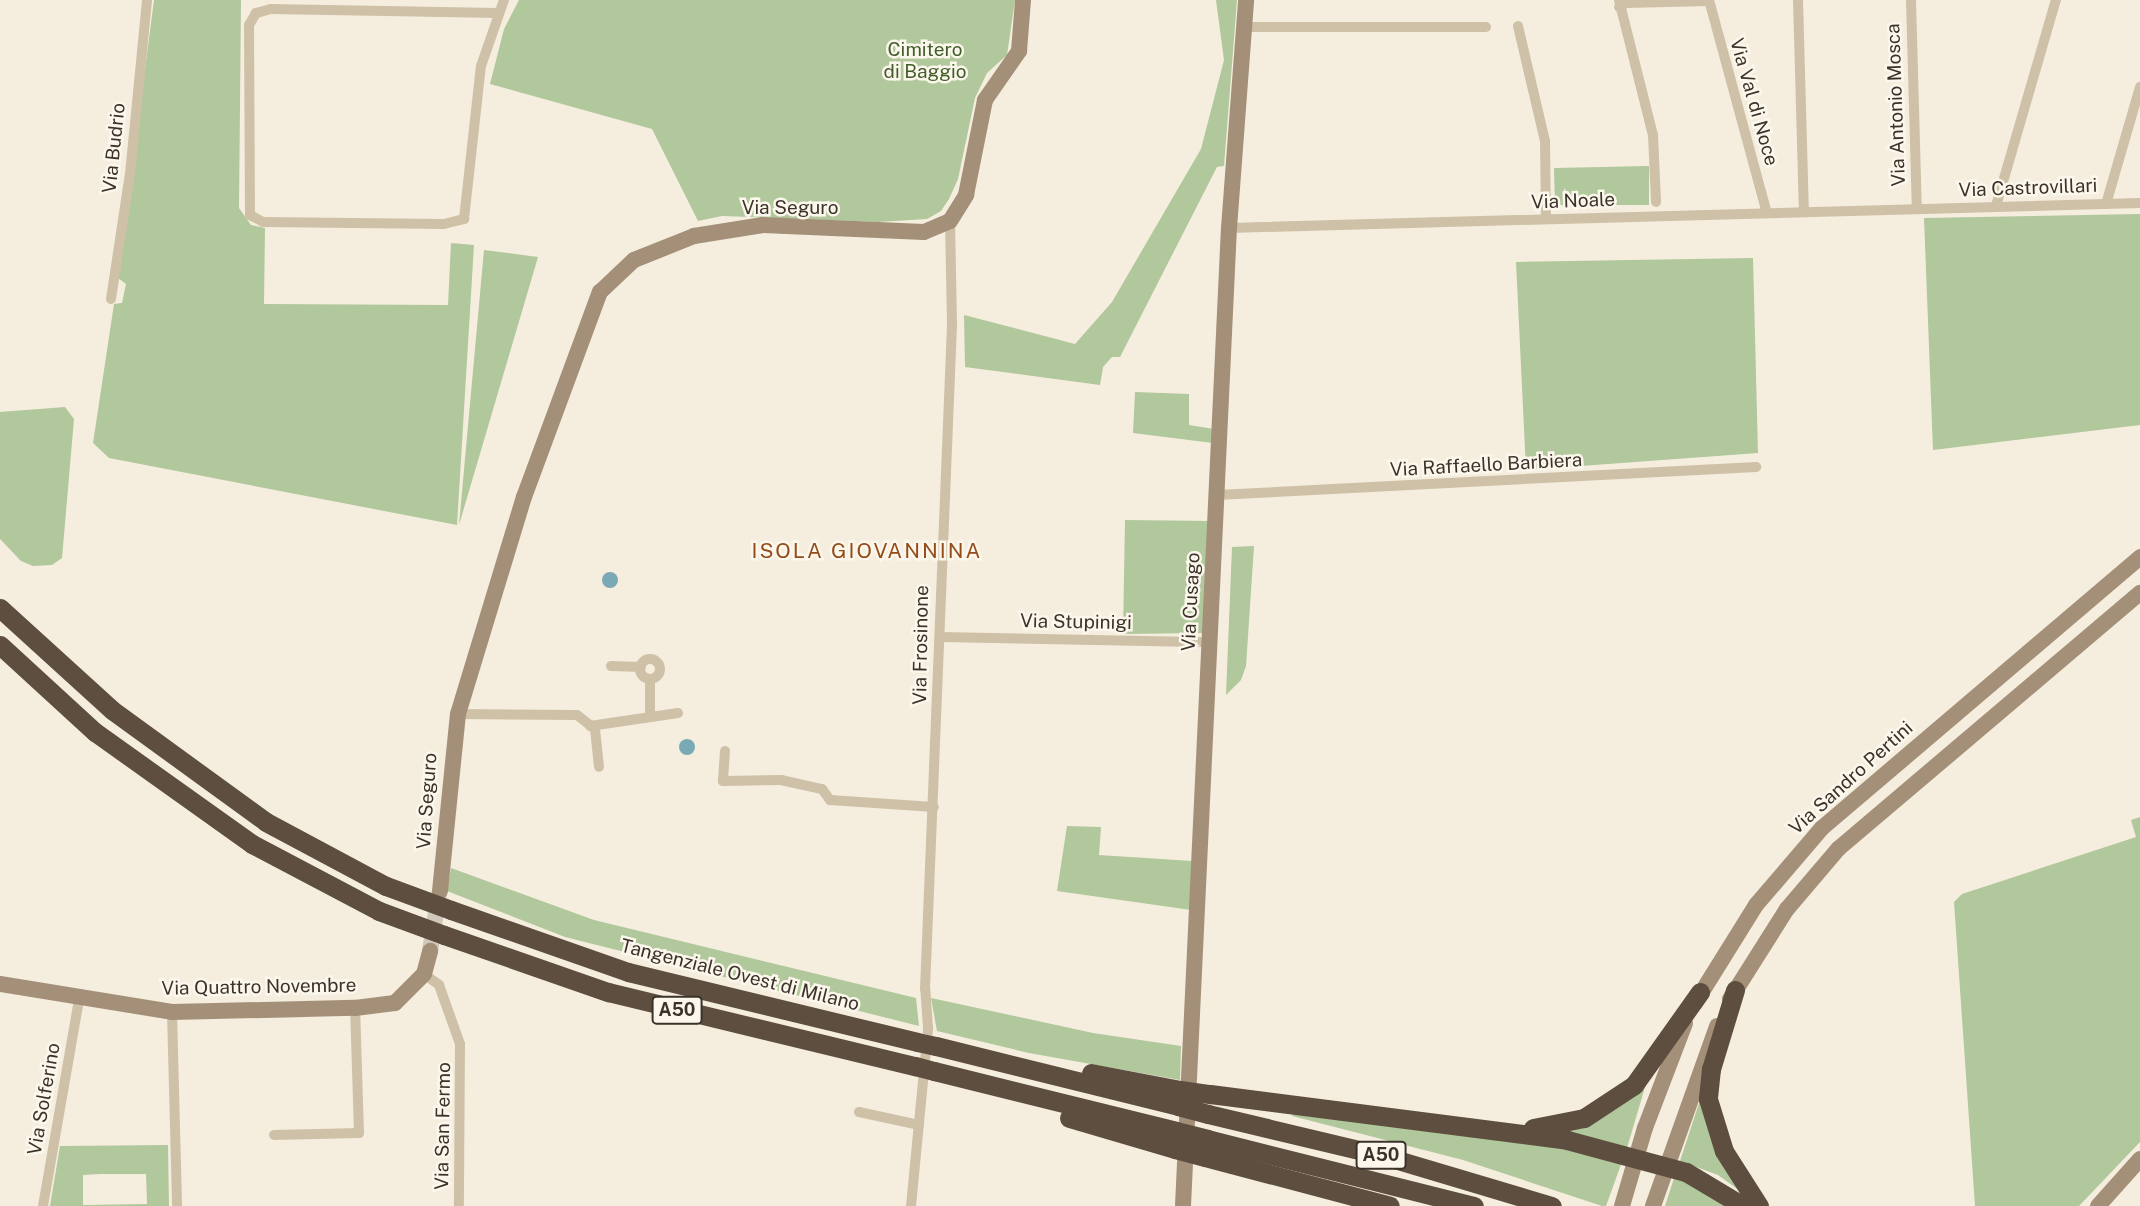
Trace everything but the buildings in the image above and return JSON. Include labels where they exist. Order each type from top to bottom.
[{"type":"highway","name":"Tangenziale Ovest di Milano","points":[[0,608],[112,710],[244,806],[386,886],[628,972],[927,1039],[1015,1068],[1209,1104],[1552,1206]]},
{"type":"highway","name":"A50","points":[[0,645],[95,732],[252,844],[379,912],[608,992],[924,1074],[1011,1092],[1206,1148],[1474,1206]]},
{"type":"highway","points":[[1735,990],[1711,1069],[1708,1099],[1724,1151],[1759,1206]]},
{"type":"highway","points":[[1499,1129],[1561,1124],[1604,1108],[1634,1085],[1700,992]]},
{"type":"highway","points":[[1209,1104],[1499,1129],[1636,1156],[1666,1165],[1704,1180],[1743,1206]]},
{"type":"highway","points":[[1206,1148],[1287,1181],[1332,1206]]},
{"type":"highway","points":[[1287,1181],[1390,1206]]},
{"type":"street","name":"Via Budrio","points":[[111,299],[130,174],[147,0]]},
{"type":"street","points":[[498,13],[271,9],[256,13],[249,25],[250,215],[263,222],[444,224],[464,219],[477,88],[498,13],[505,0]]},
{"type":"street","points":[[950,221],[966,195],[985,100],[1019,51],[1023,0]]},
{"type":"street","name":"Via Cusago","points":[[1183,1206],[1229,229],[1246,0]]},
{"type":"street","points":[[1798,0],[1804,212]]},
{"type":"street","name":"Via Antonio Mosca","points":[[1911,0],[1917,209]]},
{"type":"street","points":[[1996,206],[2056,0]]},
{"type":"street","points":[[1656,202],[1653,135],[1619,4],[1709,1]]},
{"type":"street","name":"Via Val di Noce","points":[[1709,1],[1767,213]]},
{"type":"street","points":[[1518,26],[1545,142],[1546,219]]},
{"type":"street","points":[[1245,27],[1486,27]]},
{"type":"street","points":[[2106,204],[2140,87]]},
{"type":"street","name":"Via Castrovillari","points":[[1917,209],[2140,203]]},
{"type":"street","name":"Via Noale","points":[[1229,229],[1917,209]]},
{"type":"street","name":"Via Frosinone","points":[[924,1074],[927,1039],[925,989],[940,637],[940,528],[952,324],[950,221]]},
{"type":"street","name":"Via Seguro","points":[[440,891],[458,714],[524,497],[591,308],[610,279],[634,260],[682,241],[738,228],[924,232],[950,221]]},
{"type":"street","name":"Via Raffaello Barbiera","points":[[1217,495],[1756,467]]},
{"type":"street","name":"Via Sandro Pertini","points":[[1622,1206],[1636,1156],[1674,1047],[1700,992],[1756,905],[1822,828],[2140,558]]},
{"type":"street","points":[[1653,1206],[1696,1076],[1735,990],[1787,909],[1838,849],[2140,593]]},
{"type":"street","name":"Via Stupinigi","points":[[940,637],[1210,642]]},
{"type":"street","points":[[640,667],[647,659],[659,663],[660,673],[650,679]]},
{"type":"street","points":[[611,666],[640,667]]},
{"type":"street","points":[[640,667],[643,676],[650,679]]},
{"type":"street","points":[[650,679],[650,716]]},
{"type":"street","points":[[590,726],[678,713]]},
{"type":"street","points":[[458,714],[577,715],[595,729],[600,767]]},
{"type":"street","points":[[725,751],[723,781],[781,780],[822,789],[830,800],[933,807]]},
{"type":"street","points":[[424,974],[430,951]]},
{"type":"street","name":"Via Quattro Novembre","points":[[0,984],[79,999],[172,1012],[355,1008],[395,1003],[424,974]]},
{"type":"street","name":"Via San Fermo","points":[[424,974],[437,982],[444,994],[460,1044],[459,1206]]},
{"type":"street","name":"Via Solferino","points":[[43,1206],[79,999]]},
{"type":"street","points":[[274,1135],[359,1133],[355,1008]]},
{"type":"street","points":[[172,1012],[177,1206]]},
{"type":"street","points":[[911,1206],[924,1074]]},
{"type":"street","points":[[859,1112],[919,1125]]},
{"type":"street","points":[[2098,1206],[2140,1159]]},
{"type":"green space","points":[[154,0],[241,0],[239,208],[251,225],[265,228],[264,304],[448,305],[451,243],[474,245],[457,525],[109,458],[93,443],[114,304],[122,303],[126,284],[118,278]]},
{"type":"green space","name":"Cimitero di Baggio","points":[[519,0],[1015,0],[1007,55],[987,73],[975,98],[958,179],[949,199],[941,211],[927,219],[878,222],[722,216],[698,221],[652,129],[490,84],[504,29]]},
{"type":"green space","points":[[1216,0],[1237,0],[1224,166],[1217,167],[1120,357],[1112,357],[1103,367],[1100,385],[965,367],[964,315],[1075,344],[1112,302],[1201,149],[1224,60]]},
{"type":"green space","points":[[1649,166],[1649,205],[1555,205],[1554,168]]},
{"type":"green space","points":[[2140,214],[2140,425],[1933,450],[1924,218]]},
{"type":"green space","points":[[484,250],[538,257],[459,525]]},
{"type":"green space","points":[[1753,258],[1758,453],[1526,470],[1516,262]]},
{"type":"green space","points":[[1135,392],[1189,394],[1189,425],[1214,429],[1213,443],[1133,433]]},
{"type":"green space","points":[[65,407],[74,419],[62,558],[52,565],[33,566],[21,561],[0,539],[0,412]]},
{"type":"green space","points":[[1125,520],[1210,521],[1204,633],[1123,634]]},
{"type":"green space","points":[[1254,546],[1246,666],[1241,680],[1226,695],[1232,547]]},
{"type":"green space","points":[[2140,817],[2140,1142],[2079,1206],[1975,1206],[1954,902],[1962,894],[2136,837],[2131,820]]},
{"type":"green space","points":[[1067,826],[1101,827],[1099,855],[1192,861],[1191,910],[1057,891]]},
{"type":"green space","points":[[451,868],[594,920],[916,998],[919,1026],[565,937],[447,891]]},
{"type":"green space","points":[[931,998],[1093,1033],[1181,1046],[1180,1080],[1029,1053],[937,1031]]},
{"type":"green space","points":[[1648,1077],[1627,1148],[1563,1132]]},
{"type":"green space","points":[[1701,1097],[1740,1191],[1718,1175],[1680,1161]]},
{"type":"green space","points":[[1294,1110],[1506,1138],[1623,1159],[1606,1206],[1602,1206],[1463,1160],[1292,1116]]},
{"type":"green space","points":[[168,1145],[169,1206],[50,1206],[60,1146]],"holes":[[[146,1174],[147,1204],[83,1205],[83,1175]]]},
{"type":"green space","points":[[1675,1175],[1729,1206],[1665,1206]]},
{"type":"water","points":[[610,572],[618,580],[610,588],[602,580]]},
{"type":"water","points":[[687,739],[695,747],[687,755],[679,747]]},
{"type":"tunnel","points":[[430,951],[439,893]]},
{"type":"district","name":"ISOLA GIOVANNINA","points":[[867,551]]}]
